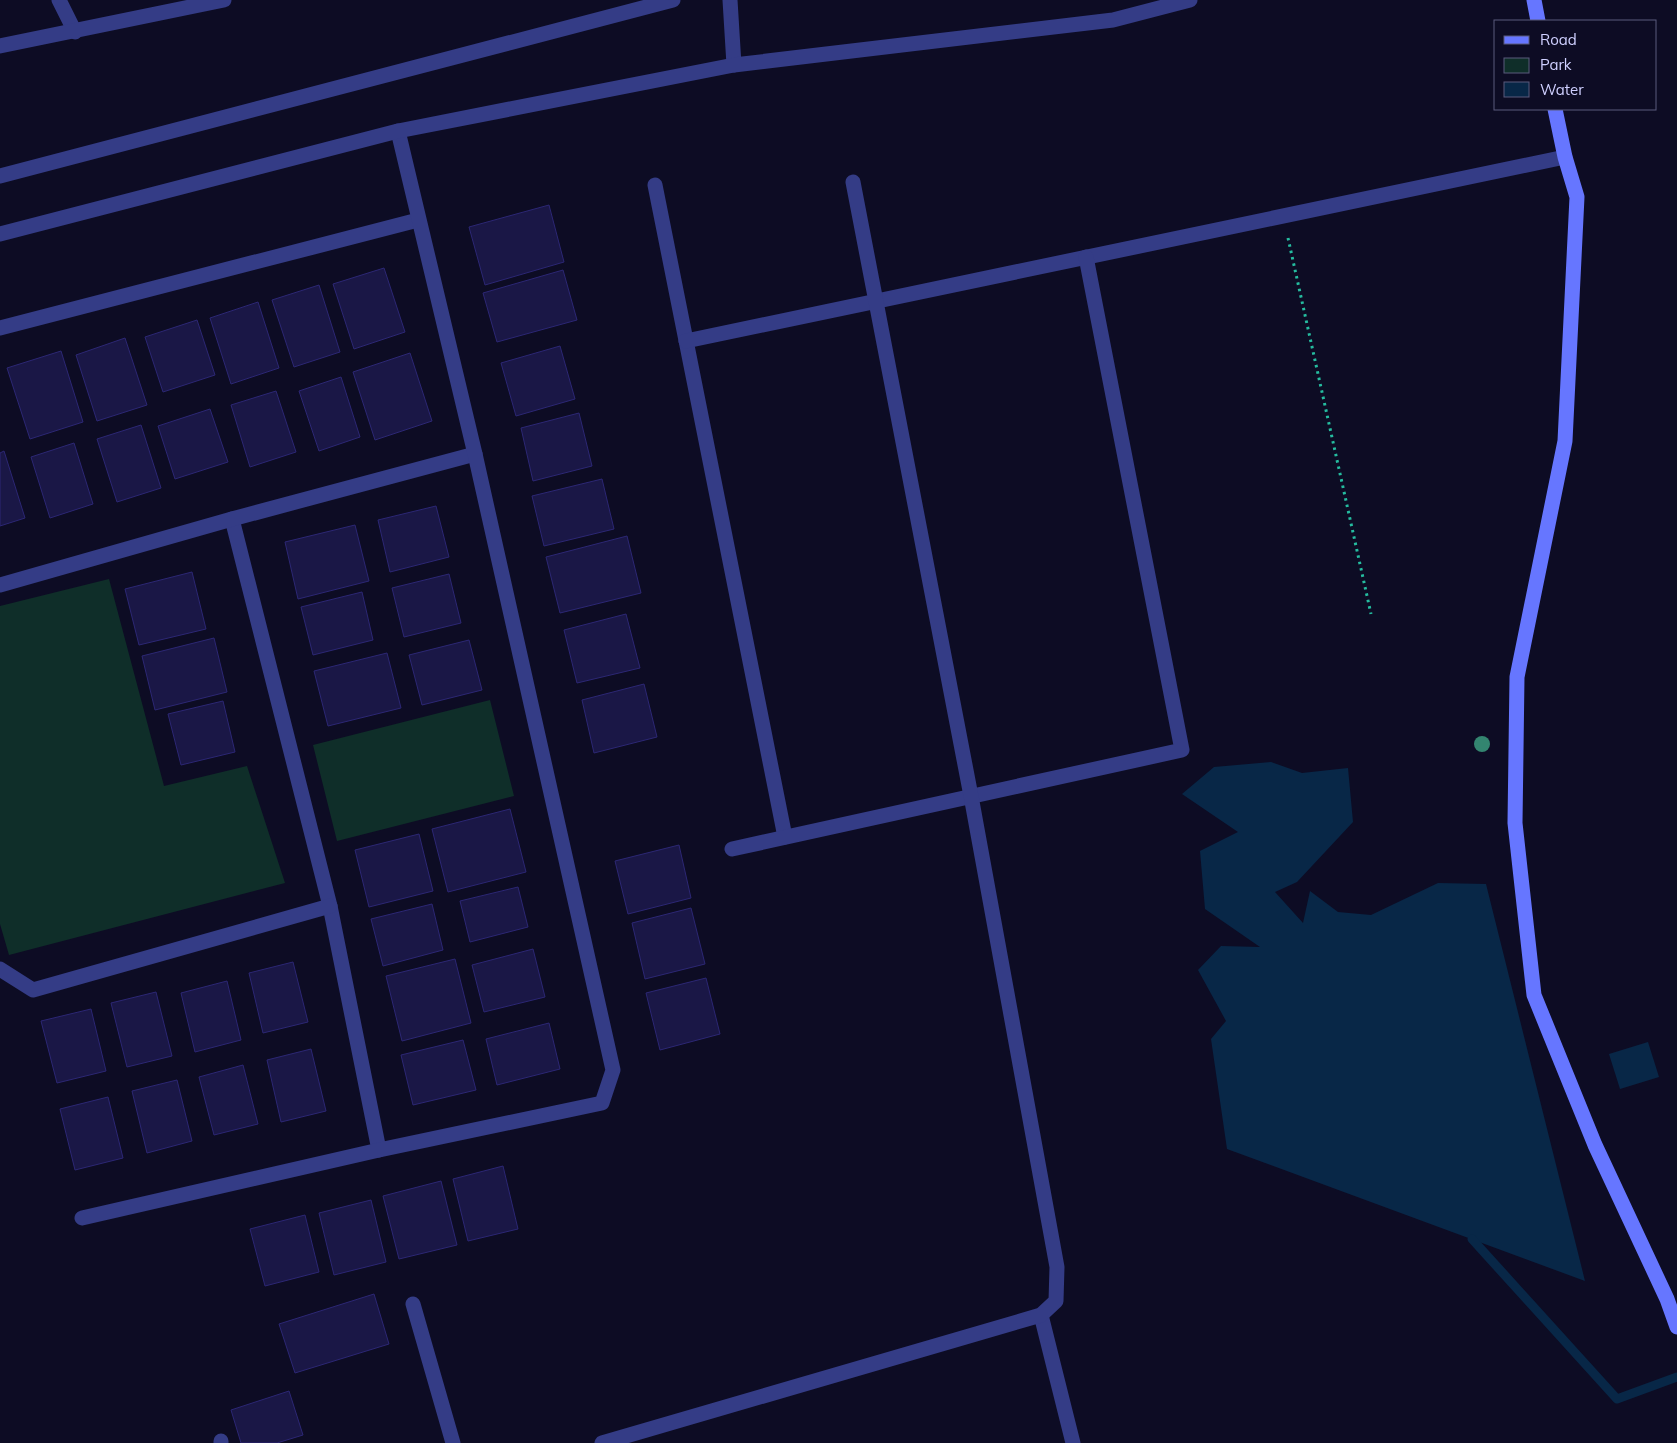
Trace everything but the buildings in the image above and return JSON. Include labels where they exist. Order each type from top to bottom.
[{"type":"street","points":[[59,0],[75,32]]},
{"type":"street","points":[[0,46],[224,0]]},
{"type":"street","points":[[0,176],[673,0]]},
{"type":"street","points":[[730,0],[734,65]]},
{"type":"street","points":[[0,234],[398,131],[734,65],[1113,20],[1190,0]]},
{"type":"street","points":[[1534,0],[1538,20]]},
{"type":"street","points":[[1555,110],[1565,157],[1577,198],[1565,441],[1517,678],[1515,823],[1534,995],[1595,1145],[1667,1299],[1677,1327]]},
{"type":"street","points":[[82,1218],[379,1150],[602,1103],[613,1070],[475,454],[398,131]]},
{"type":"street","points":[[686,341],[1565,157]]},
{"type":"street","points":[[602,1443],[1042,1315],[1056,1301],[1057,1267],[971,796],[853,182]]},
{"type":"street","points":[[655,185],[785,837]]},
{"type":"street","points":[[0,328],[418,220]]},
{"type":"street","points":[[732,849],[1182,750],[1086,258]]},
{"type":"street","points":[[0,585],[232,519],[475,454]]},
{"type":"street","points":[[232,519],[330,906],[379,1150]]},
{"type":"street","points":[[0,969],[33,990],[330,906]]},
{"type":"street","points":[[413,1304],[453,1443]]},
{"type":"street","points":[[1042,1315],[1073,1443]]},
{"type":"path","points":[[1283,216],[1371,614]]},
{"type":"green space","points":[[109,579],[164,786],[247,766],[285,883],[9,955],[0,924],[0,606]]},
{"type":"green space","points":[[490,700],[514,796],[337,841],[313,745]]},
{"type":"water","points":[[1271,762],[1302,773],[1348,768],[1353,822],[1297,882],[1275,892],[1303,923],[1310,891],[1338,912],[1371,915],[1438,883],[1486,884],[1585,1281],[1227,1149],[1211,1039],[1226,1021],[1198,970],[1221,946],[1260,947],[1205,909],[1200,851],[1238,832],[1182,794],[1214,767]]},
{"type":"water","points":[[1648,1042],[1659,1077],[1620,1089],[1609,1054]]},
{"type":"waterway","points":[[1472,1239],[1617,1399],[1677,1377]]}]
